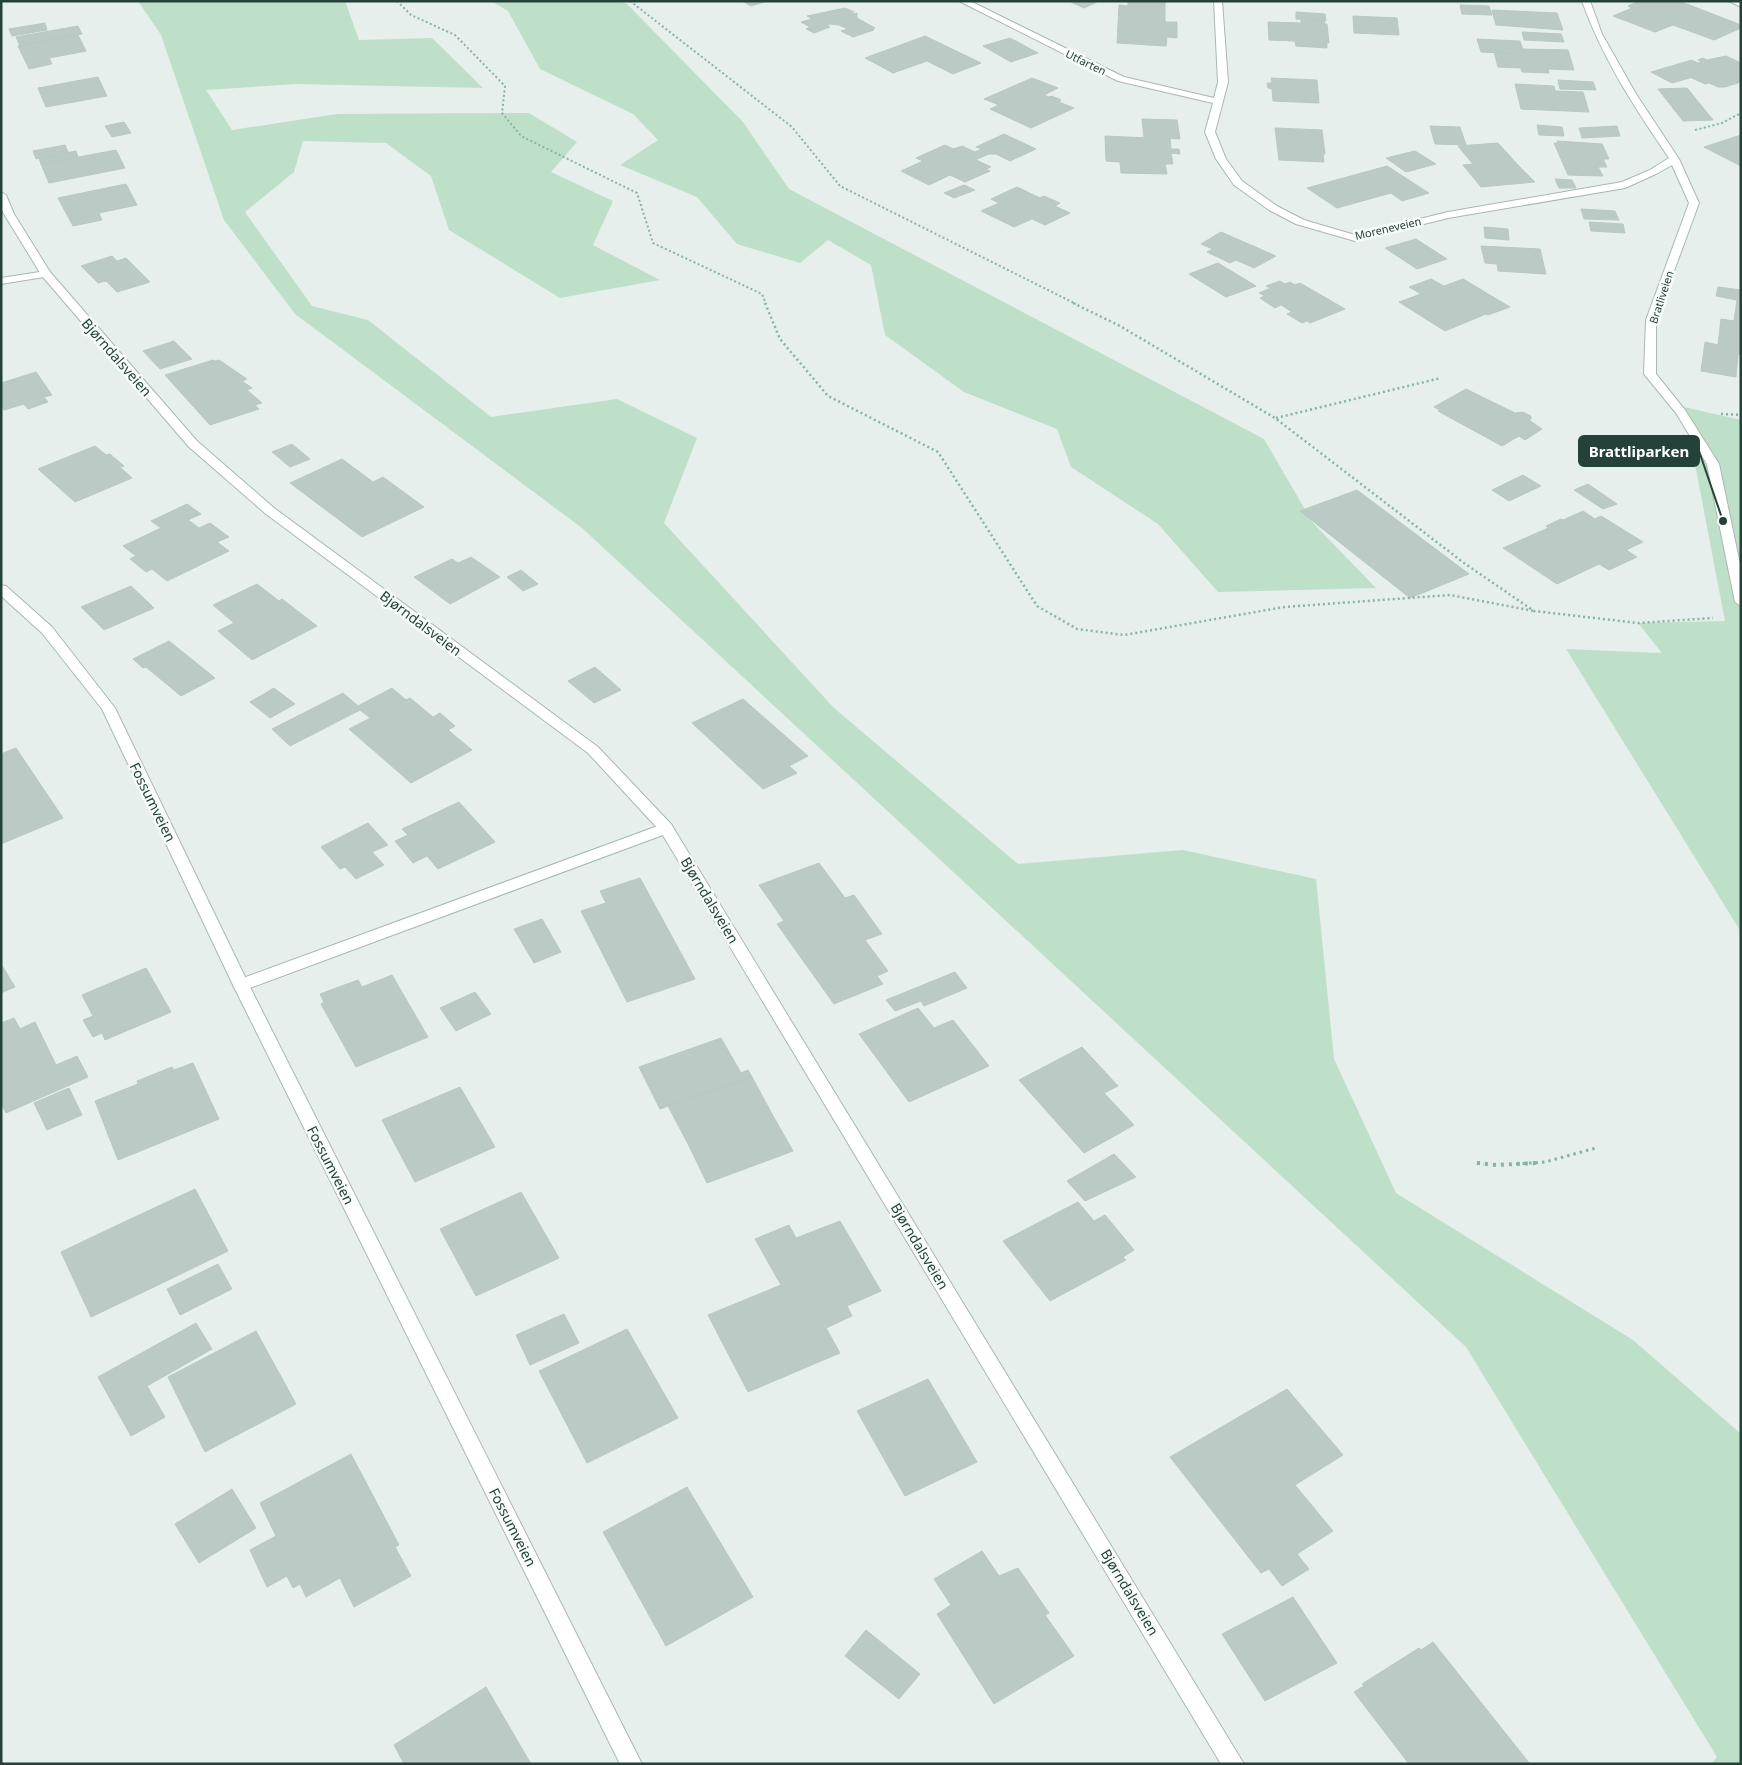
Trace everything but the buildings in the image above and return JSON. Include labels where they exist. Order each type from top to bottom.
[{"type":"street","name":"Utfarten","points":[[963,1],[1122,79],[1217,102]]},
{"type":"street","name":"Moreneveien","points":[[1218,1],[1223,82],[1210,132],[1221,159],[1238,183],[1273,208],[1300,222],[1355,238],[1448,214],[1625,185],[1653,172],[1674,159]]},
{"type":"street","name":"Bratliveien","points":[[1586,1],[1598,34],[1631,94],[1674,159],[1694,202],[1652,320],[1650,374],[1681,412],[1713,464],[1741,602]]},
{"type":"street","points":[[1733,1],[1741,4]]},
{"type":"street","name":"Bjørndalsveien","points":[[1,195],[10,214],[46,274],[193,444],[270,511],[593,750],[666,828],[1233,1764]]},
{"type":"street","points":[[1,281],[46,274]]},
{"type":"street","name":"Fossumveien","points":[[1,588],[47,630],[108,708],[241,985],[631,1764]]},
{"type":"street","points":[[241,985],[666,828]]},
{"type":"path","points":[[396,1],[411,15],[455,35],[505,86],[502,113],[521,136],[637,192],[653,243],[762,294],[780,339],[828,396],[938,452],[1037,606],[1077,628],[1124,635],[1284,608],[1450,595],[1534,611],[1638,623],[1722,618]]},
{"type":"path","points":[[630,1],[792,127],[840,186],[1120,326],[1276,418],[1464,563],[1534,611]]},
{"type":"path","points":[[1661,138],[1722,123],[1741,112]]},
{"type":"path","points":[[1276,418],[1441,378]]},
{"type":"path","points":[[1477,1164],[1496,1165],[1545,1162],[1596,1148]]},
{"type":"green space","points":[[138,1],[345,1],[359,40],[432,38],[483,88],[296,84],[206,90],[232,130],[337,114],[529,113],[577,142],[551,172],[613,201],[593,245],[660,280],[560,298],[449,230],[431,176],[386,143],[303,141],[294,172],[245,212],[312,306],[368,320],[491,417],[617,399],[697,438],[664,523],[834,708],[1018,864],[1183,850],[1316,879],[1334,1059],[1396,1193],[1633,1340],[1741,1434],[1741,1764],[1711,1764],[1717,1757],[1466,1347],[582,528],[295,314],[224,220],[161,35]]},
{"type":"green space","points":[[491,1],[620,1],[627,4],[743,122],[789,189],[1264,439],[1313,523],[1376,588],[1218,592],[1158,524],[1071,467],[1057,429],[964,392],[885,335],[871,265],[828,240],[800,263],[737,244],[697,197],[620,165],[658,140],[633,114],[540,69],[508,11]]},
{"type":"green space","points":[[1684,407],[1741,420],[1741,932],[1566,649],[1662,653],[1638,623],[1725,621]]},
{"type":"place","name":"Brattliparken","points":[[1723,521]]}]
